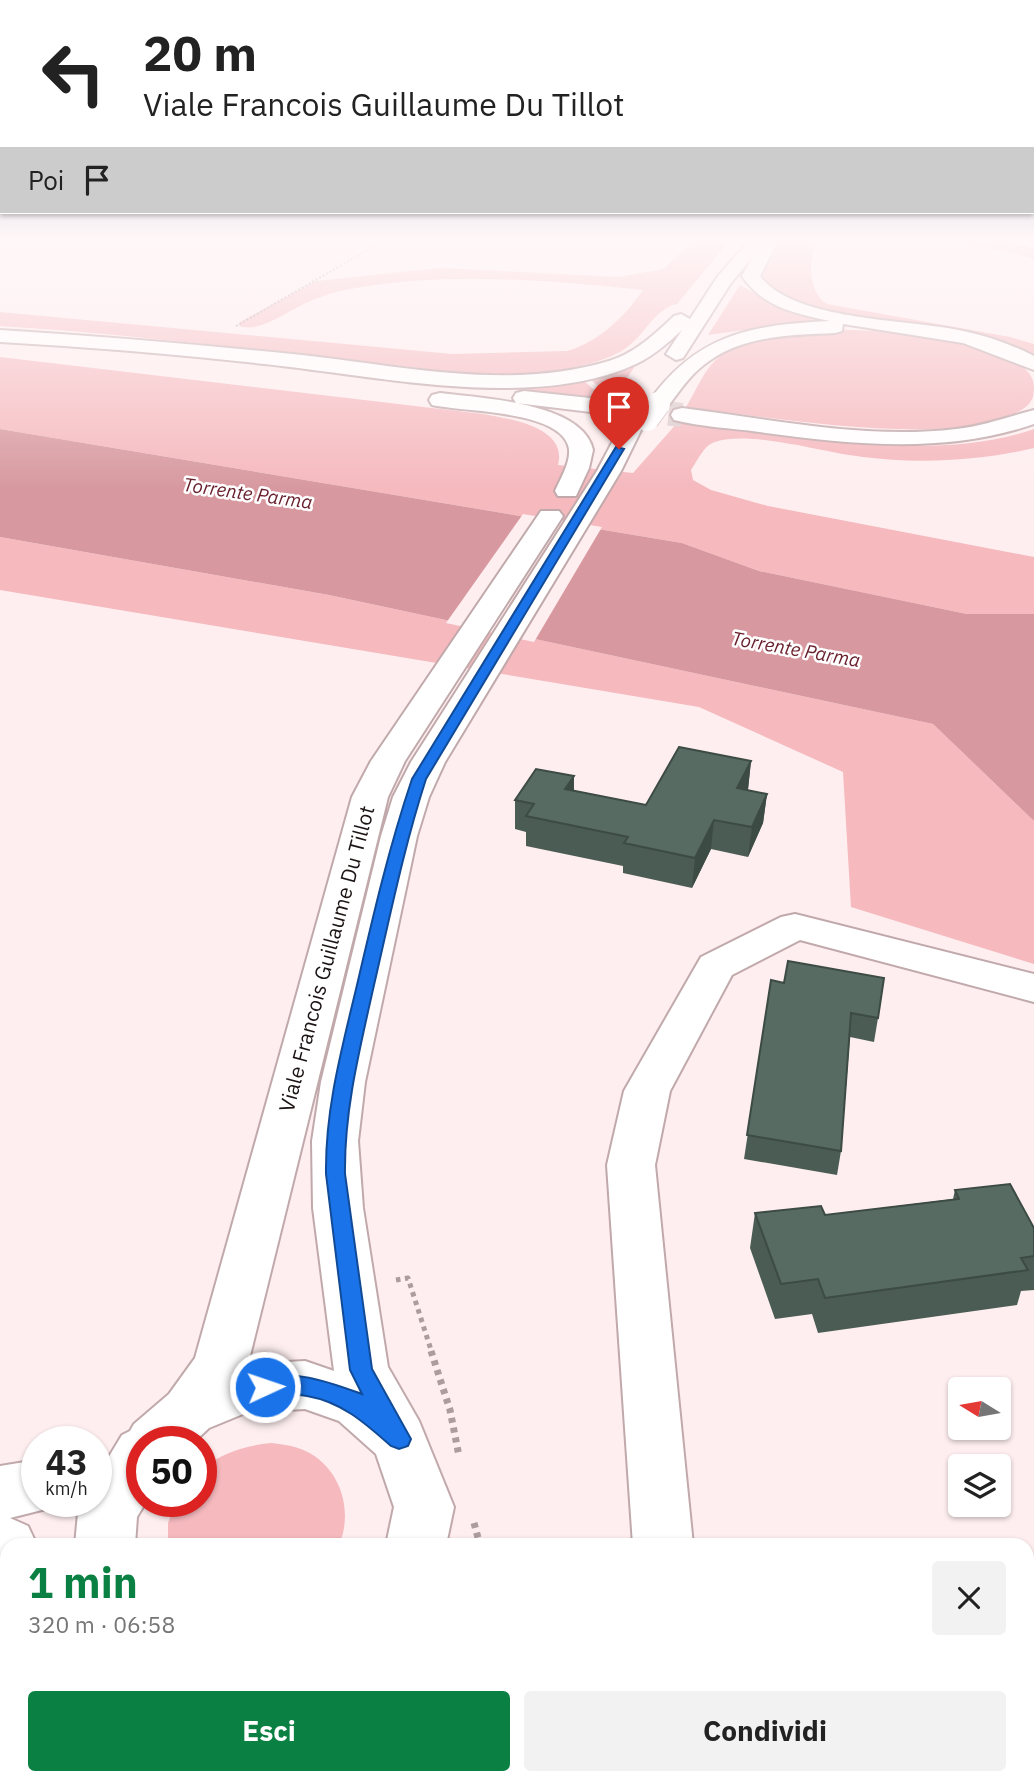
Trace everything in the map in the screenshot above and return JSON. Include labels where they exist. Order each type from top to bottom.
[{"type":"main road","points":[[0,338],[162,346],[457,378],[518,380],[575,374],[629,360],[653,346],[679,322]]},
{"type":"main road","points":[[654,369],[677,335],[680,322]]},
{"type":"main road","points":[[639,413],[697,322]]},
{"type":"main road","points":[[872,322],[980,342],[1034,364]]},
{"type":"main road","points":[[639,413],[695,362],[727,343],[801,329],[893,326]]},
{"type":"main road","points":[[0,338],[599,406]]},
{"type":"main road","points":[[0,349],[153,368]]},
{"type":"main road","points":[[424,399],[508,409],[551,421],[572,435],[580,445],[585,474]]},
{"type":"main road","name":"Viale Francois Guillaume Du Tillot","points":[[424,1533],[399,1439],[361,1370],[338,1208],[335,1141],[344,1082],[405,816],[444,704],[585,474],[639,413]]},
{"type":"main road","points":[[682,415],[909,437],[978,432],[1034,417]]},
{"type":"main road","name":"Viale Francois Guillaume Du Tillot","points":[[164,1426],[220,1367],[363,816],[379,779],[444,704],[585,474]]},
{"type":"main road","points":[[662,1538],[631,1166],[647,1091],[716,966],[795,926],[1034,988]]},
{"type":"main road","points":[[180,1426],[245,1388],[305,1385],[358,1403],[399,1439]]},
{"type":"main road","name":"Viale Francois Guillaume Du Tillot","points":[[106,1538],[108,1513],[126,1480]]},
{"type":"main road","points":[[0,1493],[21,1490]]},
{"type":"path","points":[[234,327],[242,322]]},
{"type":"shaded area","points":[[0,322],[110,322],[452,354],[567,351],[590,341],[615,322],[651,322],[632,343],[597,362],[538,373],[483,374],[86,332],[0,326]]},
{"type":"shaded area","points":[[240,322],[269,322],[255,327],[239,326]]},
{"type":"shaded area","points":[[716,322],[799,322],[708,335]]},
{"type":"shaded area","points":[[896,322],[928,322],[1010,337],[1034,344],[1034,354],[991,338]]},
{"type":"shaded area","points":[[824,330],[906,334],[977,346],[1006,356],[1026,370],[1034,387],[1033,397],[1023,409],[993,421],[954,428],[860,427],[686,407],[711,365],[734,348],[779,335]]},
{"type":"shaded area","points":[[0,357],[494,416],[521,422],[546,433],[559,452],[558,465],[633,473],[678,422],[858,444],[904,446],[993,440],[1034,429],[1034,448],[993,456],[949,460],[884,459],[767,440],[730,439],[708,446],[691,470],[693,480],[711,490],[768,506],[1034,557],[1034,614],[967,614],[759,571],[682,543],[0,429]]},
{"type":"shaded area","points":[[637,363],[613,400],[588,377]]},
{"type":"shaded area","points":[[581,378],[604,399],[415,379]]},
{"type":"shaded area","points":[[0,537],[329,595],[933,724],[1034,821],[1034,964],[851,907],[843,772],[699,707],[0,590]]},
{"type":"shaded area","points":[[271,1443],[295,1447],[324,1463],[340,1488],[344,1501],[345,1516],[341,1538],[168,1538],[170,1517],[217,1517],[217,1459],[234,1451]]},
{"type":"water","name":"Torrente Parma","points":[[0,429],[682,543],[759,571],[967,614],[1034,614],[1034,821],[933,724],[329,595],[0,537]]},
{"type":"pier","points":[[523,514],[602,527],[534,642],[446,623]]},
{"type":"building","points":[[679,747],[751,761],[737,788],[767,794],[752,827],[714,820],[695,858],[624,843],[628,837],[526,816],[534,804],[515,800],[536,769],[574,776],[565,789],[646,805]]},
{"type":"building","points":[[788,961],[884,978],[878,1018],[851,1013],[841,1151],[747,1135],[771,980],[784,983]]},
{"type":"building","points":[[1010,1184],[1034,1228],[1034,1256],[1021,1258],[1028,1270],[825,1298],[818,1279],[781,1284],[755,1213],[821,1206],[825,1215],[959,1199],[955,1190]]},
{"type":"tunnel","points":[[599,406],[682,415]]},
{"type":"route","points":[[265,1387],[305,1385],[358,1403],[399,1439],[361,1370],[335,1174],[335,1141],[344,1082],[411,797],[428,762],[609,471],[619,449]]}]
